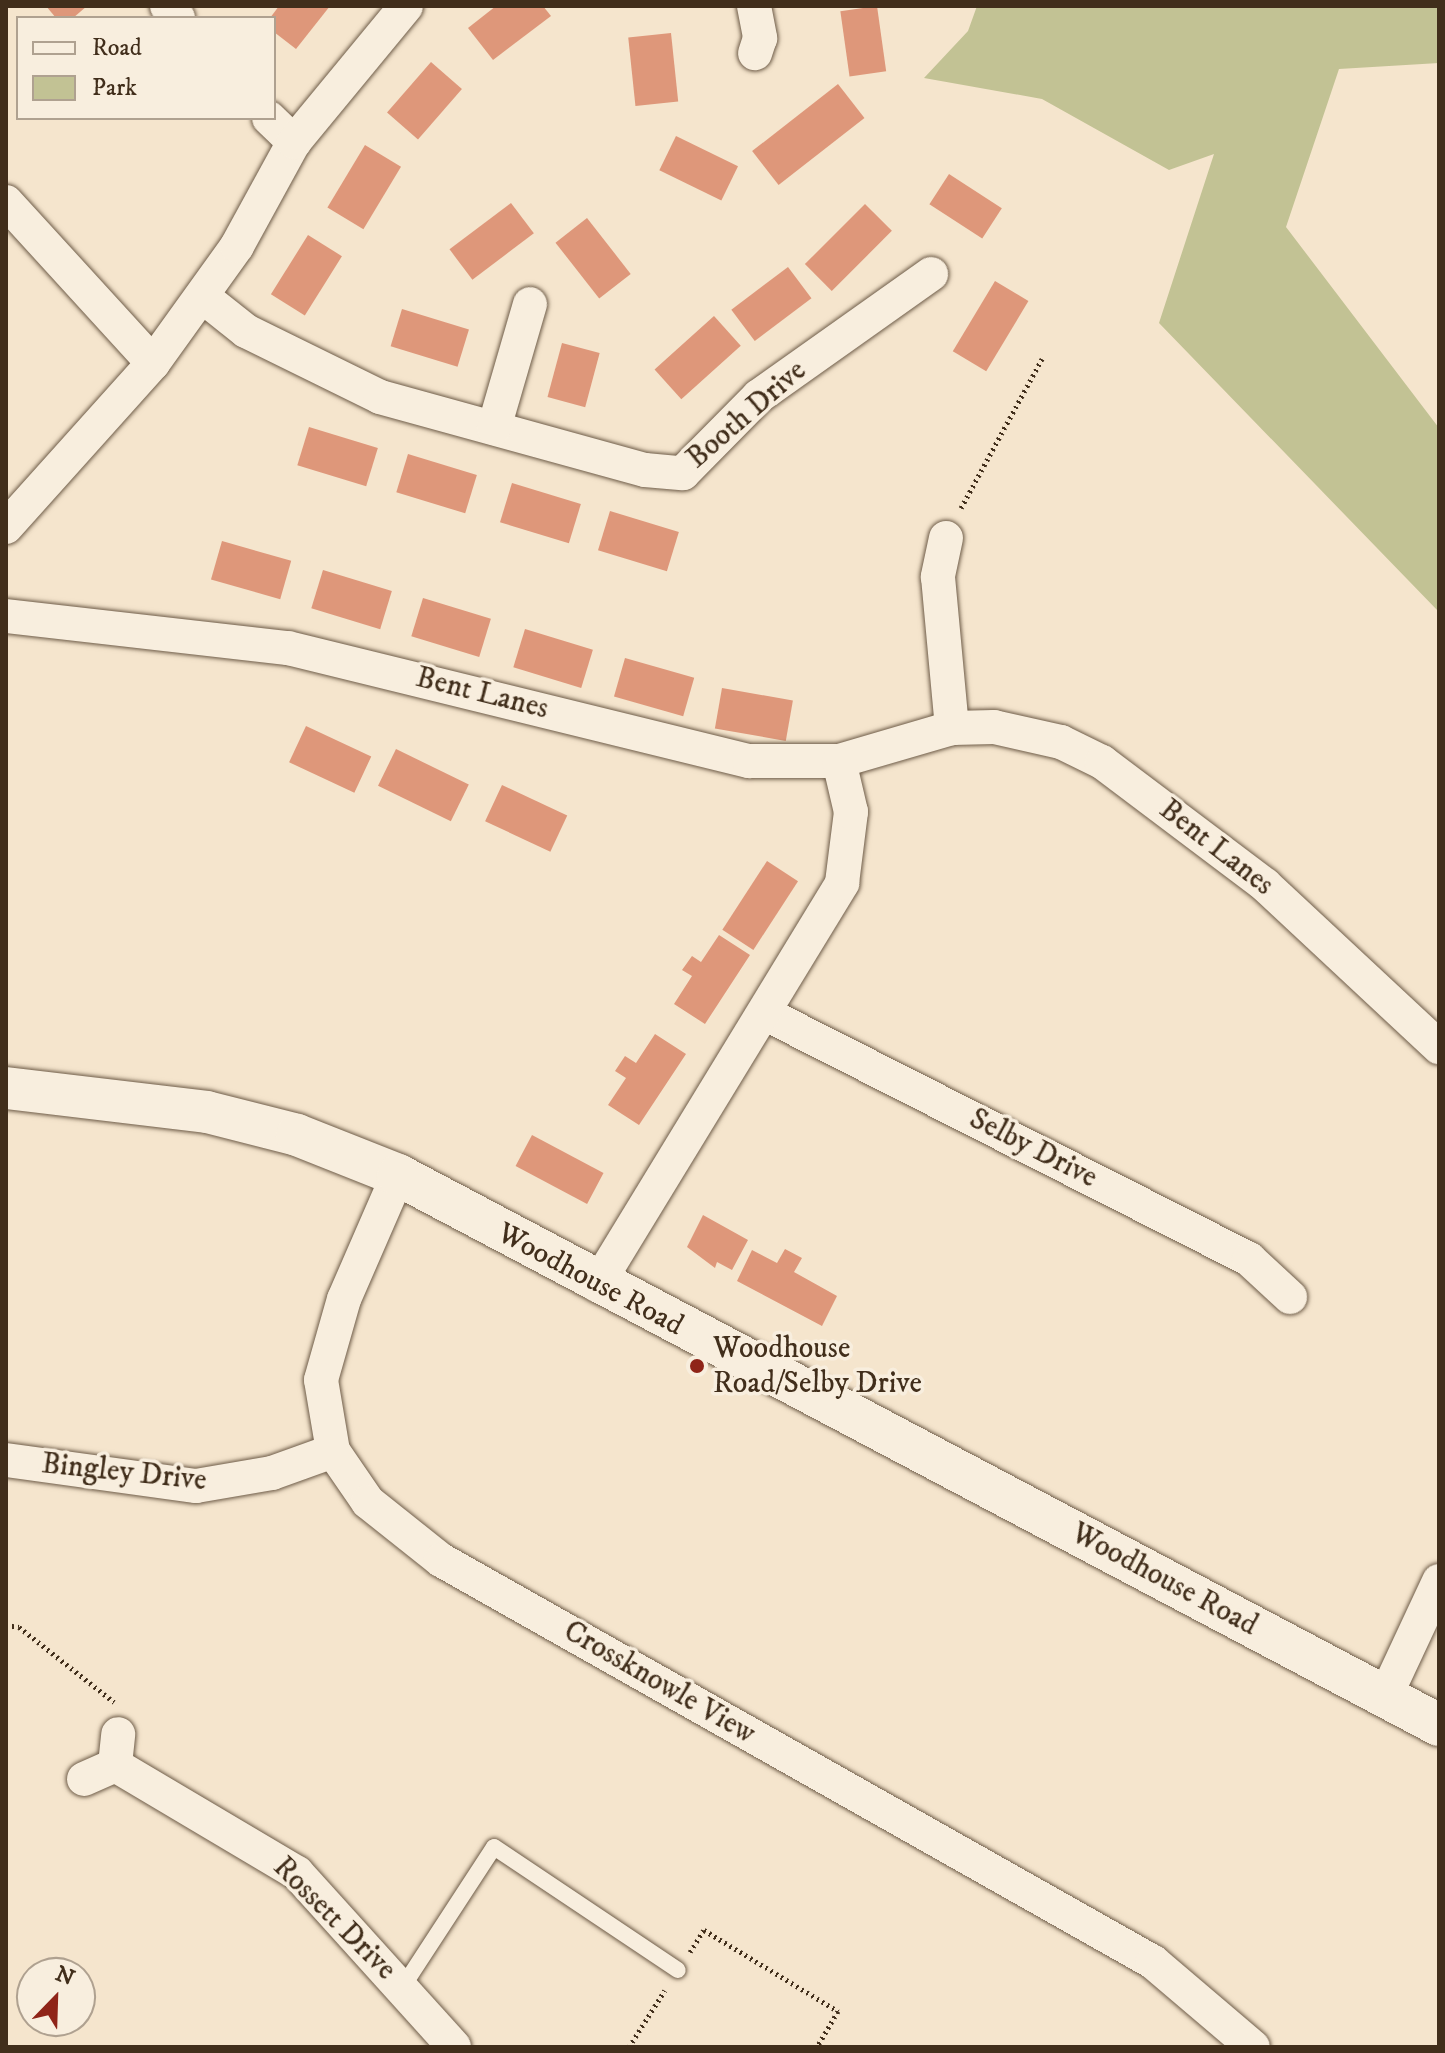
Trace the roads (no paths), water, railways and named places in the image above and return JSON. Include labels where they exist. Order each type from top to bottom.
[{"type":"street","points":[[6,527],[153,363],[202,296],[294,142],[406,6]]},
{"type":"street","points":[[754,6],[755,53]]},
{"type":"street","points":[[271,120],[294,142]]},
{"type":"street","points":[[6,202],[153,363]]},
{"type":"street","name":"Booth Drive","points":[[202,296],[315,370],[380,397],[645,470],[683,473],[759,396],[931,274]]},
{"type":"street","points":[[494,428],[530,304]]},
{"type":"street","points":[[946,538],[938,577],[952,728]]},
{"type":"street","name":"Bent Lanes","points":[[6,616],[288,648],[685,749],[749,761],[839,761],[952,728],[1026,731],[1102,762],[1265,885],[1439,1047]]},
{"type":"street","points":[[597,1285],[766,1014],[842,883],[851,812],[839,761]]},
{"type":"street","name":"Selby Drive","points":[[766,1014],[1249,1259],[1290,1297]]},
{"type":"street","name":"Woodhouse Road","points":[[6,1088],[207,1112],[297,1135],[398,1175],[597,1285],[1439,1725]]},
{"type":"street","name":"Crossknowle View","points":[[398,1175],[326,1351],[320,1399],[333,1451],[368,1502],[441,1560],[1153,1962],[1253,2047]]},
{"type":"street","name":"Bingley Drive","points":[[6,1460],[196,1486],[272,1473],[333,1451]]},
{"type":"street","points":[[1385,1697],[1439,1581]]},
{"type":"street","name":"Rossett Drive","points":[[84,1779],[116,1749],[279,1858],[402,1988],[437,2040]]},
{"type":"lane","points":[[402,1988],[494,1847],[678,1970]]},
{"type":"place","name":"Woodhouse Road/Selby Drive","points":[[697,1366]]}]
